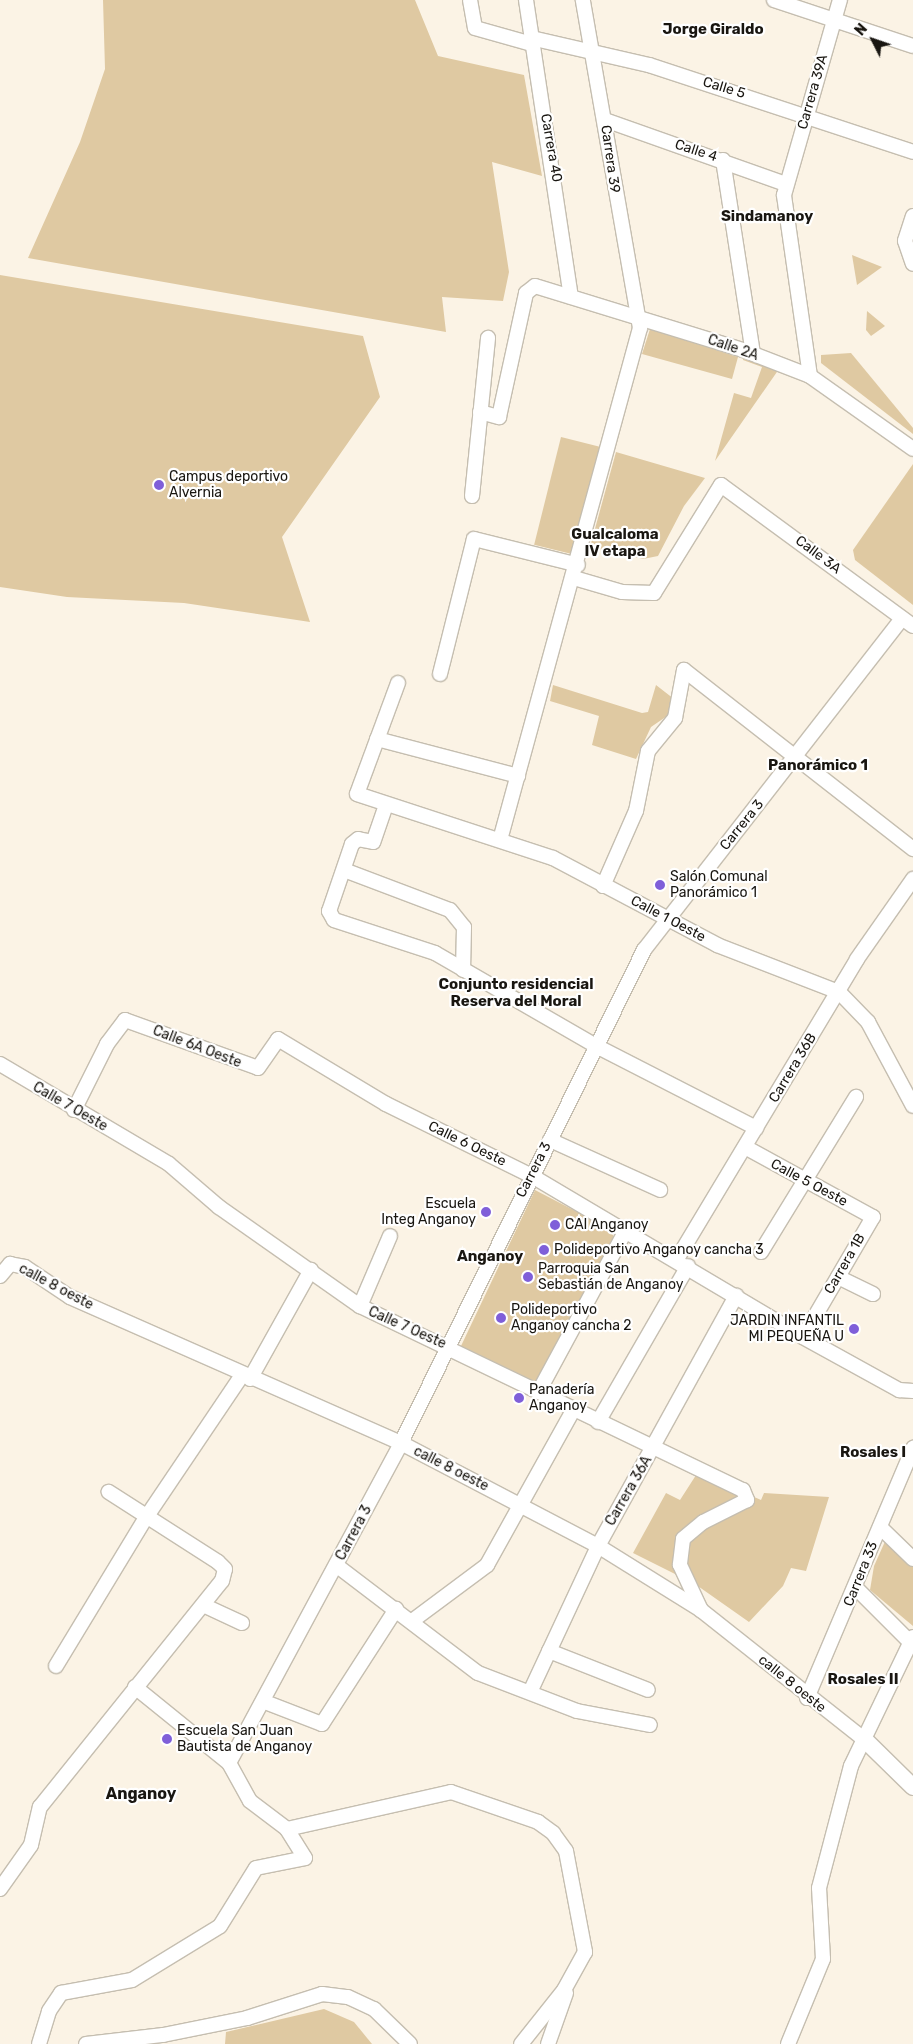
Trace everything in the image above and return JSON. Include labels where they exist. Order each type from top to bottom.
[{"type":"street","name":"Calle 5","points":[[470,0],[475,28],[593,52],[807,113],[913,152]]},
{"type":"street","name":"Carrera 40","points":[[526,0],[571,296]]},
{"type":"street","name":"Carrera 39","points":[[583,0],[605,120],[631,292],[640,316]]},
{"type":"street","points":[[774,0],[913,46]]},
{"type":"street","name":"Carrera 39A","points":[[810,376],[784,208],[786,184],[840,0]]},
{"type":"street","name":"Calle 4","points":[[605,120],[723,160],[786,184]]},
{"type":"street","points":[[723,160],[753,354]]},
{"type":"street","points":[[909,258],[913,216]]},
{"type":"street","name":"Calle 2A","points":[[480,412],[499,417],[526,293],[535,286],[640,316],[753,354],[810,376],[913,449]]},
{"type":"street","points":[[500,840],[518,776],[534,705],[576,572],[638,339],[640,316]]},
{"type":"street","points":[[472,496],[488,338]]},
{"type":"street","name":"Calle 3A","points":[[576,572],[622,592],[654,593],[722,485],[908,622]]},
{"type":"street","points":[[440,674],[474,539],[576,572]]},
{"type":"street","name":"Carrera 3","points":[[229,1763],[265,1702],[401,1443],[644,950],[666,919],[908,622]]},
{"type":"street","points":[[603,886],[636,811],[648,751],[675,718],[684,670],[913,849]]},
{"type":"street","points":[[398,683],[377,739],[518,776]]},
{"type":"street","name":"Calle 1 Oeste","points":[[377,739],[356,794],[554,858],[666,919],[766,967],[839,992]]},
{"type":"street","points":[[386,805],[373,842],[354,840],[329,910],[334,920],[435,953],[596,1046],[756,1128]]},
{"type":"street","points":[[344,870],[450,910],[464,927],[463,970]]},
{"type":"street","name":"Carrera 36B","points":[[598,1422],[756,1128],[839,992],[913,878]]},
{"type":"street","points":[[839,992],[868,1022],[913,1106]]},
{"type":"street","name":"Calle 6A Oeste","points":[[74,1110],[107,1044],[125,1020],[258,1068],[278,1039],[386,1104]]},
{"type":"street","name":"Calle 7 Oeste","points":[[5,1067],[74,1110],[169,1164],[219,1207],[360,1306],[449,1346],[598,1422],[655,1446],[743,1490],[747,1500],[703,1522],[683,1539],[680,1565],[701,1610]]},
{"type":"street","points":[[761,1252],[856,1097]]},
{"type":"street","name":"Calle 6 Oeste","points":[[386,1104],[532,1176],[682,1263],[803,1337],[899,1390],[913,1391]]},
{"type":"street","points":[[550,1140],[660,1190]]},
{"type":"street","name":"Calle 5 Oeste","points":[[745,1147],[804,1181],[873,1217]]},
{"type":"street","name":"Carrera 1B","points":[[803,1337],[873,1217]]},
{"type":"street","points":[[539,1391],[626,1230]]},
{"type":"street","points":[[360,1306],[390,1236]]},
{"type":"street","name":"calle 8 oeste","points":[[1,1273],[10,1264],[25,1267],[70,1297],[246,1377],[401,1443],[598,1546],[701,1610],[807,1698],[866,1737]]},
{"type":"street","points":[[56,1666],[147,1516],[246,1377],[311,1270]]},
{"type":"street","points":[[838,1277],[873,1294]]},
{"type":"street","name":"Carrera 36A","points":[[531,1690],[598,1546],[655,1446],[736,1296]]},
{"type":"street","points":[[412,1621],[479,1574],[521,1505],[574,1409]]},
{"type":"street","name":"Carrera 33","points":[[807,1698],[857,1589],[880,1527],[913,1448]]},
{"type":"street","points":[[0,1889],[31,1845],[40,1807],[222,1581],[225,1569],[109,1492]]},
{"type":"street","points":[[880,1527],[913,1559]]},
{"type":"street","points":[[336,1565],[478,1673],[531,1690],[578,1711],[650,1725]]},
{"type":"street","points":[[788,2044],[823,1959],[819,1888],[851,1766],[912,1640],[857,1589]]},
{"type":"street","points":[[202,1605],[242,1623]]},
{"type":"street","points":[[265,1702],[322,1724],[396,1609]]},
{"type":"street","points":[[549,1651],[648,1690]]},
{"type":"street","points":[[39,2044],[50,2011],[61,1993],[132,1980],[220,1926],[256,1868],[305,1858],[287,1829],[250,1801],[229,1763],[135,1687]]},
{"type":"street","points":[[866,1737],[913,1779]]},
{"type":"street","points":[[866,1737],[913,1787]]},
{"type":"street","points":[[287,1829],[451,1792],[538,1822],[564,1845],[585,1939],[585,1952],[564,1990],[521,2044]]},
{"type":"street","points":[[548,2044],[566,1995],[564,1990]]},
{"type":"street","points":[[92,2044],[247,2018],[322,1994],[348,1997],[374,2009],[410,2044]]},
{"type":"shaded area","points":[[103,0],[415,0],[438,56],[524,75],[542,176],[492,162],[509,272],[503,301],[442,297],[446,332],[28,258],[80,142],[105,69]]},
{"type":"shaded area","points":[[852,255],[882,267],[857,285]]},
{"type":"shaded area","name":"Campus deportivo Alvernia","points":[[0,275],[363,336],[380,397],[282,537],[310,622],[184,603],[67,597],[0,587]]},
{"type":"shaded area","points":[[867,311],[885,326],[871,336],[866,330]]},
{"type":"shaded area","points":[[650,329],[738,357],[732,379],[642,354]]},
{"type":"shaded area","points":[[851,353],[913,428],[913,434],[821,363],[821,355]]},
{"type":"shaded area","points":[[743,354],[779,369],[715,461],[734,393],[751,398],[762,367],[743,360]]},
{"type":"shaded area","points":[[561,437],[604,448],[577,555],[534,545]]},
{"type":"shaded area","points":[[616,452],[705,478],[684,506],[658,556],[643,559],[590,547]]},
{"type":"shaded area","points":[[913,464],[913,605],[855,560],[853,550]]},
{"type":"shaded area","points":[[553,685],[642,713],[648,712],[656,685],[674,699],[670,714],[651,727],[636,759],[592,745],[599,716],[550,701]]},
{"type":"shaded area","points":[[535,1190],[608,1228],[617,1241],[538,1383],[461,1346]]},
{"type":"shaded area","points":[[698,1472],[761,1500],[764,1493],[829,1497],[806,1571],[791,1568],[783,1586],[749,1622],[695,1584],[633,1553],[666,1493],[680,1500]]},
{"type":"shaded area","points":[[887,1537],[913,1564],[913,1626],[870,1590],[874,1566]]},
{"type":"shaded area","points":[[324,2009],[354,2022],[372,2044],[225,2044],[226,2032]]},
{"type":"place","name":"Campus deportivo Alvernia","points":[[159,485]]},
{"type":"place","name":"Salón Comunal Panorámico 1","points":[[660,885]]},
{"type":"place","name":"Escuela Integ Anganoy","points":[[486,1212]]},
{"type":"place","name":"CAI Anganoy","points":[[555,1225]]},
{"type":"place","name":"Polideportivo Anganoy cancha 3","points":[[544,1250]]},
{"type":"place","name":"Parroquia San Sebastián de Anganoy","points":[[528,1277]]},
{"type":"place","name":"Polideportivo Anganoy cancha 2","points":[[501,1318]]},
{"type":"place","name":"JARDIN INFANTIL MI PEQUEÑA U","points":[[854,1329]]},
{"type":"place","name":"Panadería Anganoy","points":[[519,1398]]},
{"type":"place","name":"Escuela San Juan Bautista de Anganoy","points":[[167,1739]]},
{"type":"district","name":"Jorge Giraldo","points":[[713,30]]},
{"type":"district","name":"Sindamanoy","points":[[767,217]]},
{"type":"district","name":"Gualcaloma IV etapa","points":[[615,542]]},
{"type":"district","name":"Panorámico 1","points":[[818,766]]},
{"type":"district","name":"Conjunto residencial Reserva del Moral","points":[[516,992]]},
{"type":"district","name":"Anganoy","points":[[490,1257]]},
{"type":"district","name":"Rosales I","points":[[873,1453]]},
{"type":"district","name":"Rosales II","points":[[863,1680]]},
{"type":"district","name":"Anganoy","points":[[141,1794]]}]
